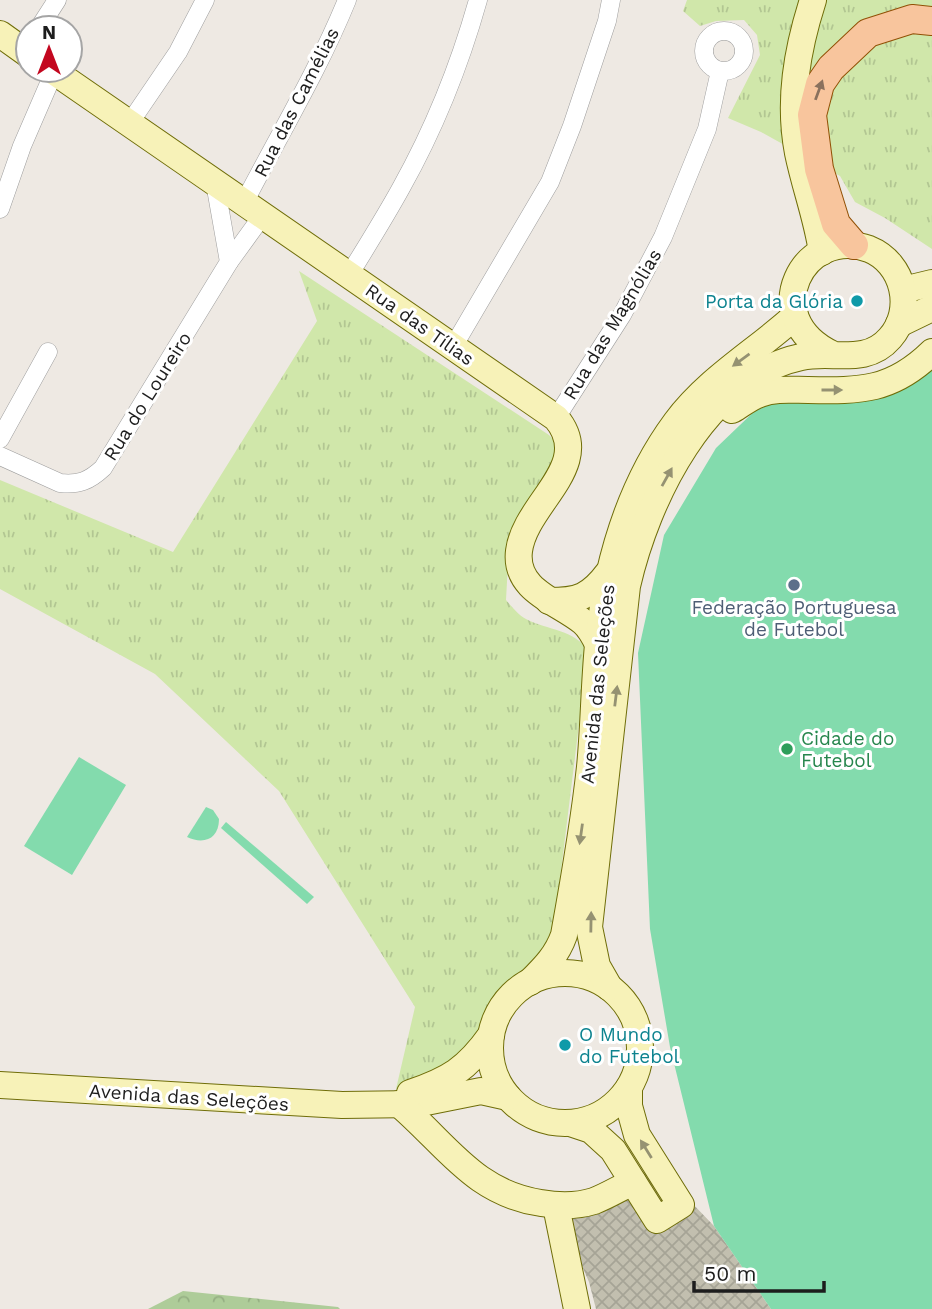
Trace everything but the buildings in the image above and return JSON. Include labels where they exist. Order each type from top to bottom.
[{"type":"main road","points":[[854,245],[836,224],[819,169],[812,115],[820,84],[831,68],[868,33],[912,19],[932,20]]},
{"type":"street","points":[[129,124],[178,52],[205,0]]},
{"type":"street","name":"Rua das Camélias","points":[[254,209],[276,141],[305,92],[347,0]]},
{"type":"street","points":[[349,275],[402,187],[439,110],[468,37],[478,0]]},
{"type":"street","points":[[453,347],[550,182],[572,126],[607,21],[611,0]]},
{"type":"street","points":[[813,0],[802,33],[793,90],[795,133],[804,178],[818,224],[822,252]]},
{"type":"street","name":"Rua das Magnólias","points":[[556,418],[621,315],[663,237],[707,129],[720,71]]},
{"type":"street","points":[[0,209],[48,84]]},
{"type":"street","name":"Rua das Tílias","points":[[72,84],[556,418]]},
{"type":"street","points":[[215,183],[229,262]]},
{"type":"street","name":"Rua do Loureiro","points":[[0,456],[60,483],[82,483],[103,468],[229,262],[254,209]]},
{"type":"street","points":[[832,354],[816,346],[803,333],[794,317],[792,298],[796,279],[807,264],[822,252],[837,246],[854,245],[871,250],[886,260],[897,273],[903,290],[904,307],[899,324]]},
{"type":"street","points":[[903,290],[932,284]]},
{"type":"street","name":"Avenida das Seleções","points":[[609,987],[597,966],[589,928],[627,586],[634,554],[660,488],[700,428],[720,404],[745,383],[769,368],[805,356],[864,355],[891,338],[899,324],[932,308]]},
{"type":"street","name":"Avenida das Seleções","points":[[530,982],[559,949],[564,935],[590,768],[598,644],[608,573],[631,503],[660,444],[672,428],[713,382],[794,317]]},
{"type":"street","points":[[0,439],[48,352]]},
{"type":"street","points":[[700,428],[760,394],[783,390],[871,388],[895,379],[932,352]]},
{"type":"street","points":[[556,418],[568,435],[568,458],[524,532],[518,561],[523,575],[537,592],[583,622],[598,644]]},
{"type":"street","points":[[549,601],[568,601],[584,597],[597,588],[608,573]]},
{"type":"street","points":[[570,1123],[584,1121],[610,1109],[629,1088],[640,1061],[639,1033],[628,1006],[609,987],[584,975],[556,974],[530,982],[509,999],[501,1010],[491,1035],[490,1048],[495,1074],[508,1097],[529,1114],[591,1130],[604,1140],[657,1220],[681,1205],[637,1135],[629,1106],[629,1088]]},
{"type":"street","name":"Avenida das Seleções","points":[[389,1104],[450,1077],[470,1063],[491,1035]]},
{"type":"street","name":"Avenida das Seleções","points":[[0,1085],[301,1104],[416,1104],[481,1091],[508,1097]]},
{"type":"street","points":[[441,1146],[435,1118],[442,1103],[450,1097]]},
{"type":"street","points":[[389,1104],[463,1167],[493,1188],[524,1200],[556,1206],[594,1201],[633,1182]]},
{"type":"street","points":[[556,1206],[572,1307]]},
{"type":"shaded area","points":[[628,1173],[665,1175],[714,1226],[771,1309],[596,1309],[589,1282],[556,1206]]},
{"type":"green space","points":[[687,0],[932,0],[932,249],[855,202],[840,176],[761,132],[728,118],[760,55],[757,35],[744,20],[716,21],[700,26],[683,11]]},
{"type":"green space","points":[[299,271],[549,435],[559,446],[560,455],[509,545],[506,600],[523,617],[569,635],[583,644],[588,651],[552,944],[506,982],[489,1011],[479,1041],[411,1091],[396,1089],[415,1007],[279,791],[155,674],[0,589],[0,480],[173,552],[317,321]]},
{"type":"green space","name":"Cidade do Futebol","points":[[932,349],[932,1309],[771,1309],[714,1226],[670,1047],[650,929],[638,653],[664,535],[716,448],[767,399],[884,372]]},
{"type":"green space","points":[[79,757],[126,785],[72,875],[24,846]]},
{"type":"green space","points":[[206,807],[213,810],[219,819],[213,836],[205,840],[187,837]]},
{"type":"green space","points":[[226,822],[314,897],[307,904],[221,828]]},
{"type":"green space","points":[[183,1291],[338,1307],[340,1309],[148,1309]]},
{"type":"place","name":"Porta da Glória","points":[[857,301]]},
{"type":"place","name":"Federação Portuguesa de Futebol","points":[[794,585]]},
{"type":"place","name":"Cidade do Futebol","points":[[787,749]]},
{"type":"place","name":"O Mundo do Futebol","points":[[565,1045]]}]
